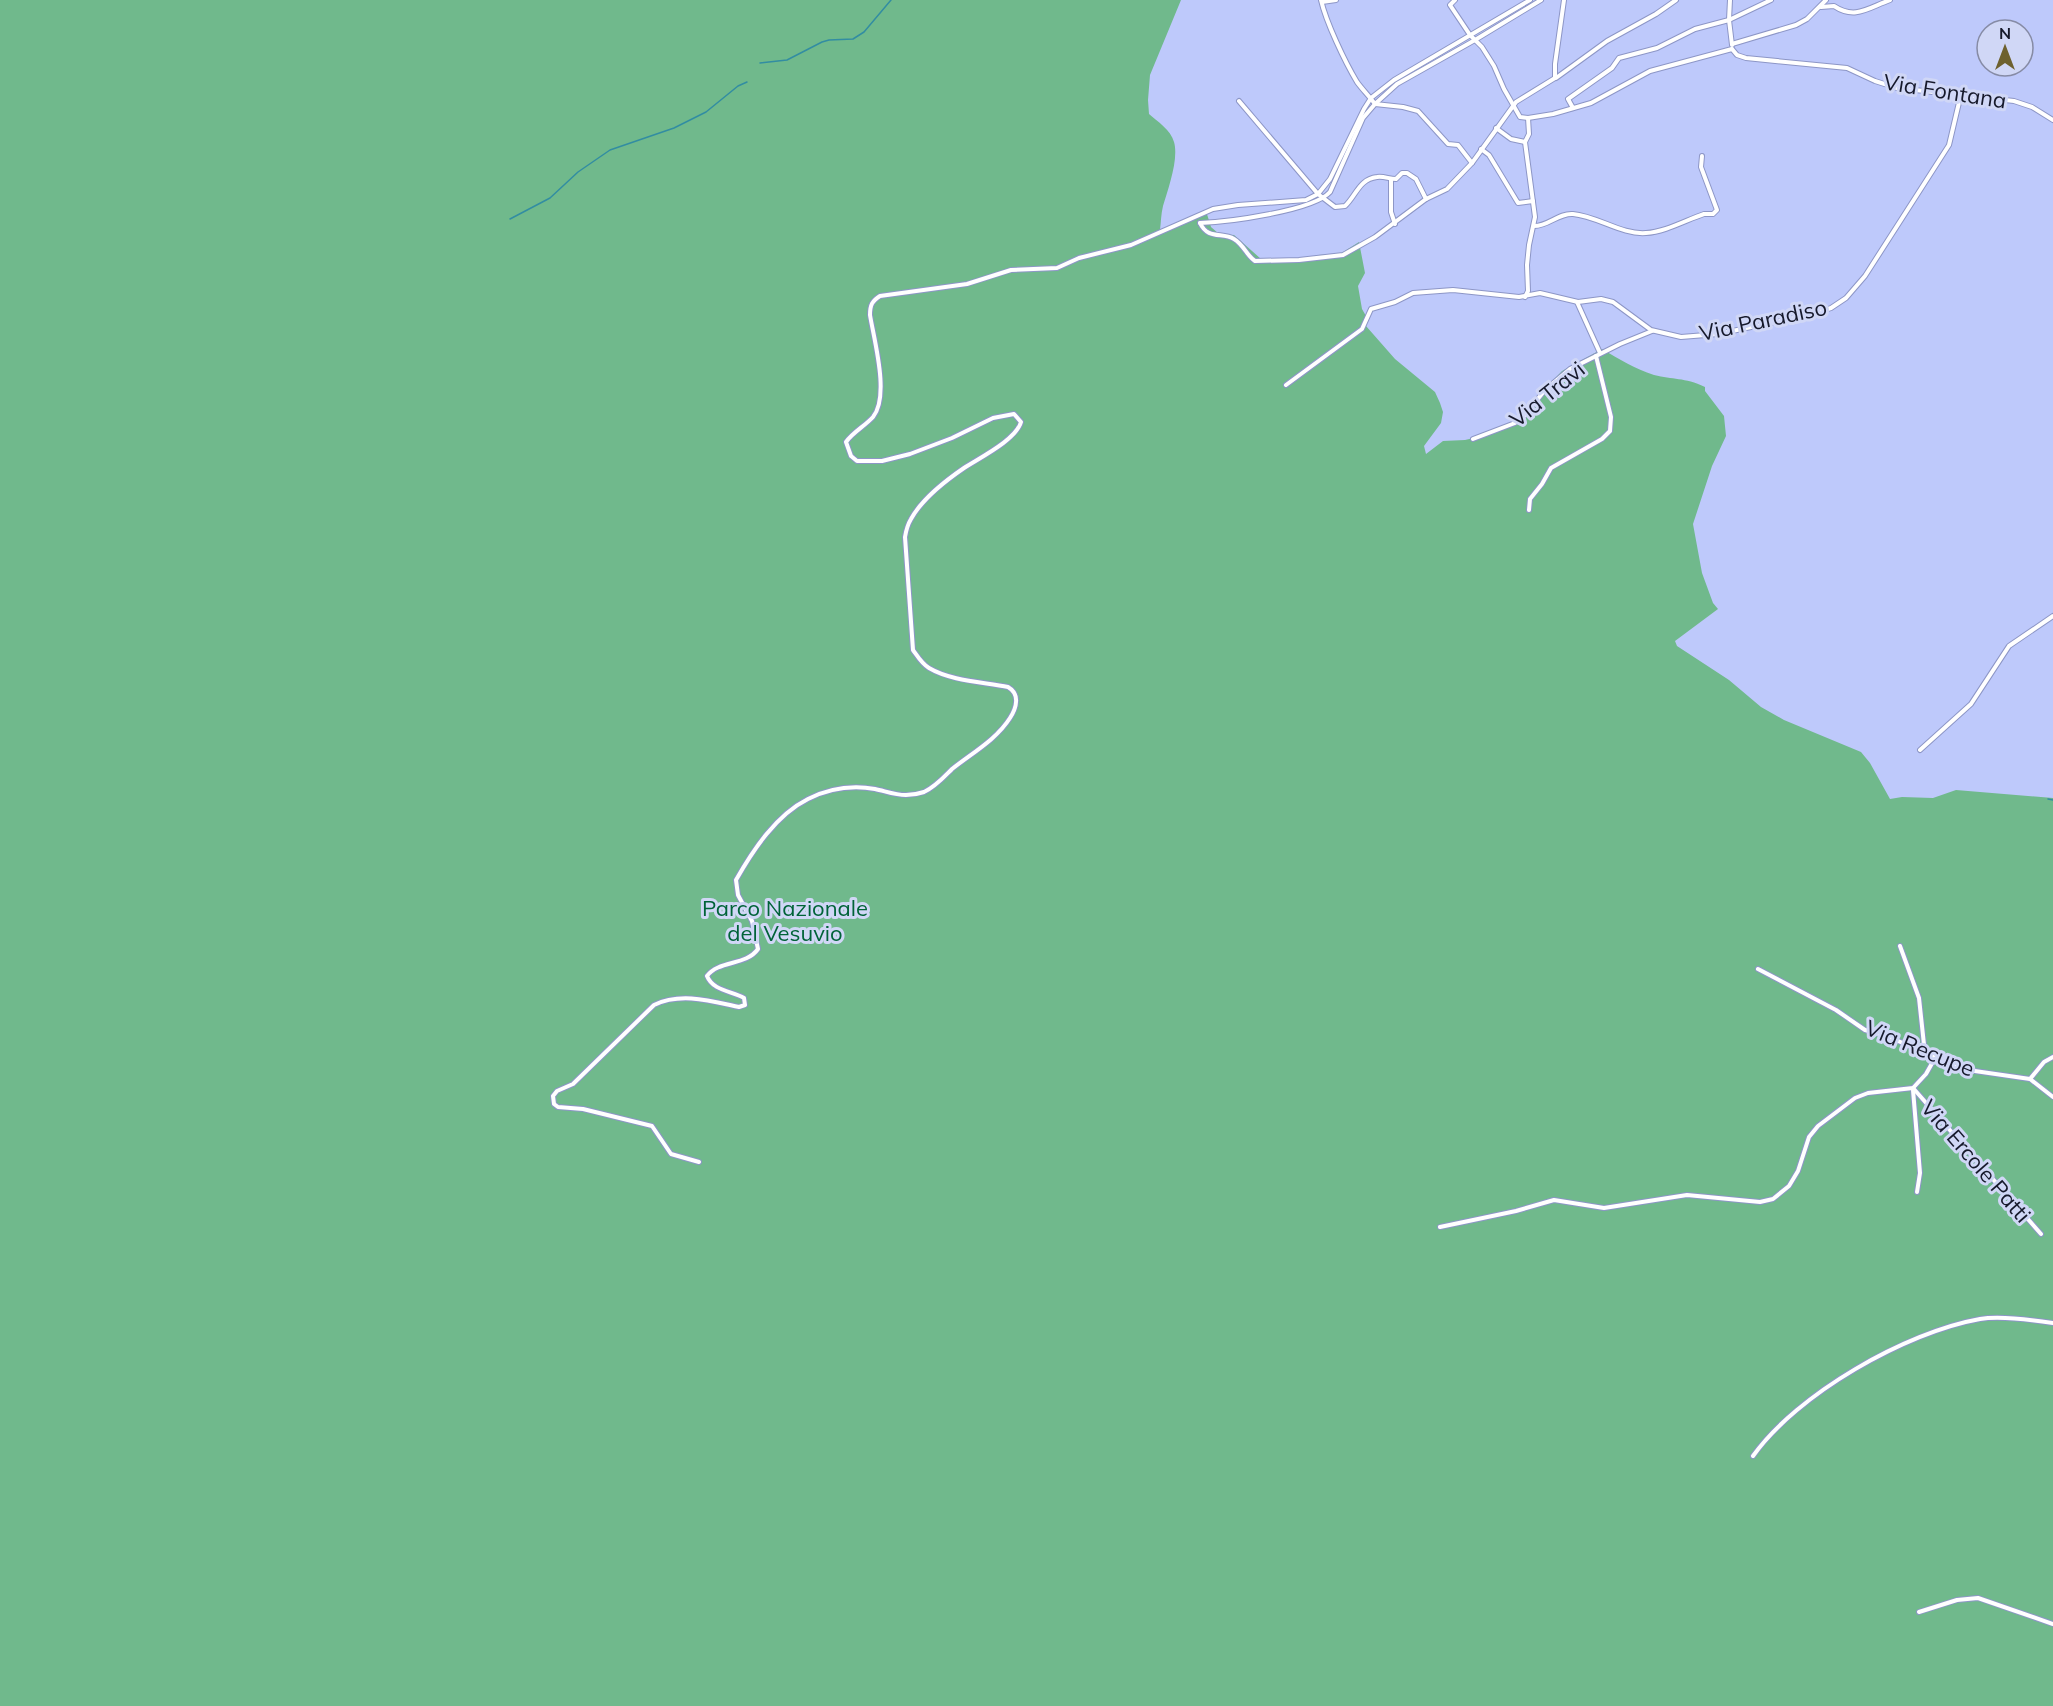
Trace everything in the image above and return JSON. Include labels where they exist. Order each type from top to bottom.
[{"type":"street","points":[[1336,0],[1322,1],[1328,22],[1358,82],[1375,104]]},
{"type":"street","points":[[1455,0],[1450,5],[1494,66],[1520,117],[1528,118],[1573,108],[1607,96],[1650,71],[1796,25],[1807,20],[1826,0]]},
{"type":"street","points":[[699,1162],[671,1154],[652,1126],[583,1109],[558,1107],[554,1104],[553,1096],[557,1091],[573,1084],[654,1005],[665,999],[701,999],[739,1007],[745,1005],[744,998],[716,987],[710,983],[707,976],[712,969],[746,959],[758,949],[752,921],[736,889],[736,880],[755,849],[785,816],[807,800],[848,787],[863,787],[903,795],[921,793],[934,786],[1000,731],[1011,717],[1017,698],[1014,690],[1008,687],[948,675],[929,668],[921,662],[913,650],[905,537],[910,520],[945,482],[995,448],[1017,430],[1021,422],[1014,414],[993,418],[952,438],[910,454],[882,461],[857,461],[851,456],[846,442],[874,416],[879,406],[880,370],[870,315],[870,307],[874,300],[880,296],[967,284],[1011,270],[1047,269],[1067,265],[1079,258],[1131,245],[1220,208],[1306,200],[1318,194],[1330,179],[1371,98],[1394,80],[1530,0]]},
{"type":"street","points":[[1200,223],[1266,214],[1306,206],[1324,199],[1330,192],[1363,118],[1375,104],[1397,84],[1541,0]]},
{"type":"street","points":[[1555,78],[1564,0]]},
{"type":"street","points":[[1200,216],[1203,230],[1209,234],[1233,238],[1242,245],[1252,259],[1299,260],[1343,255],[1395,224],[1426,199],[1447,189],[1472,162],[1513,106],[1607,41],[1656,14],[1676,0]]},
{"type":"street","points":[[1730,0],[1729,20],[1732,46]]},
{"type":"street","points":[[1573,108],[1568,99],[1612,68],[1619,58],[1657,48],[1695,29],[1729,20],[1771,0]]},
{"type":"street","points":[[1820,7],[1834,6],[1844,12],[1853,13],[1890,0]]},
{"type":"street","name":"Via Fontana","points":[[1732,46],[1737,55],[1746,58],[1847,68],[1897,88],[2014,101],[2032,107],[2053,120]]},
{"type":"street","name":"Via Paradiso","points":[[1286,385],[1362,329],[1371,309],[1395,302],[1413,293],[1453,290],[1525,297],[1540,293],[1576,302],[1606,300],[1653,330],[1681,337],[1718,334],[1813,314],[1831,308],[1846,298],[1865,276],[1949,145],[1960,94]]},
{"type":"street","points":[[1239,101],[1318,194],[1335,207],[1340,208],[1349,202],[1360,185],[1370,178],[1384,176],[1396,179],[1402,173],[1416,179],[1426,199]]},
{"type":"street","points":[[1375,104],[1418,111],[1448,144],[1458,145],[1472,162]]},
{"type":"street","points":[[1525,297],[1528,291],[1527,265],[1535,217],[1525,142],[1529,134],[1528,118]]},
{"type":"street","points":[[1496,128],[1511,139],[1525,142]]},
{"type":"street","points":[[1480,149],[1489,155],[1518,203],[1533,201]]},
{"type":"street","points":[[1534,226],[1546,225],[1563,215],[1570,214],[1645,233],[1704,214],[1713,214],[1717,210],[1701,166],[1702,156]]},
{"type":"street","points":[[1391,179],[1391,212],[1395,224]]},
{"type":"street","points":[[1529,510],[1530,499],[1551,468],[1602,439],[1610,431],[1611,417],[1598,354],[1576,302]]},
{"type":"street","name":"Via Travi","points":[[1473,440],[1515,423],[1525,415],[1545,390],[1562,376],[1598,354],[1653,330]]},
{"type":"street","points":[[1920,750],[1971,704],[2009,646],[2053,616]]},
{"type":"street","points":[[1900,946],[1919,998],[1925,1054]]},
{"type":"street","name":"Via Recupe","points":[[1758,969],[1836,1010],[1866,1030],[1887,1036],[1925,1054],[1971,1072],[2030,1079]]},
{"type":"street","points":[[2053,1057],[2044,1062],[2030,1079],[2053,1097]]},
{"type":"street","points":[[1440,1227],[1516,1211],[1554,1200],[1604,1208],[1687,1196],[1760,1202],[1773,1199],[1789,1186],[1798,1171],[1809,1137],[1831,1115],[1855,1098],[1868,1094],[1913,1089],[1926,1074],[1935,1058]]},
{"type":"street","points":[[1913,1089],[1920,1173],[1917,1192]]},
{"type":"street","name":"Via Ercole Patti","points":[[1913,1089],[2041,1234]]},
{"type":"street","points":[[1753,1456],[1778,1426],[1817,1395],[1854,1370],[1904,1343],[1979,1319],[2053,1323]]},
{"type":"street","points":[[1919,1612],[1957,1600],[1978,1598],[2053,1624]]},
{"type":"green space","name":"Parco Nazionale del Vesuvio","points":[[0,0],[1181,0],[1150,75],[1149,114],[1170,134],[1175,149],[1174,165],[1162,209],[1160,230],[1206,211],[1211,227],[1219,234],[1234,235],[1261,259],[1304,259],[1318,255],[1340,254],[1359,242],[1365,273],[1358,286],[1362,309],[1366,316],[1366,326],[1395,359],[1435,392],[1443,412],[1441,423],[1424,446],[1426,454],[1443,441],[1465,440],[1487,435],[1519,421],[1562,371],[1602,349],[1647,373],[1705,387],[1705,391],[1724,416],[1726,436],[1712,466],[1693,524],[1702,573],[1713,603],[1718,609],[1675,641],[1677,646],[1729,680],[1761,707],[1784,720],[1861,752],[1870,763],[1890,799],[1933,798],[1956,790],[2053,798],[2053,1706],[0,1706]]},
{"type":"waterway","points":[[760,63],[787,60],[829,40],[853,39],[864,32],[891,0]]},
{"type":"waterway","points":[[510,219],[550,198],[578,172],[610,150],[674,128],[706,112],[738,86],[747,82]]},
{"type":"waterway","points":[[2048,799],[2053,800]]}]
